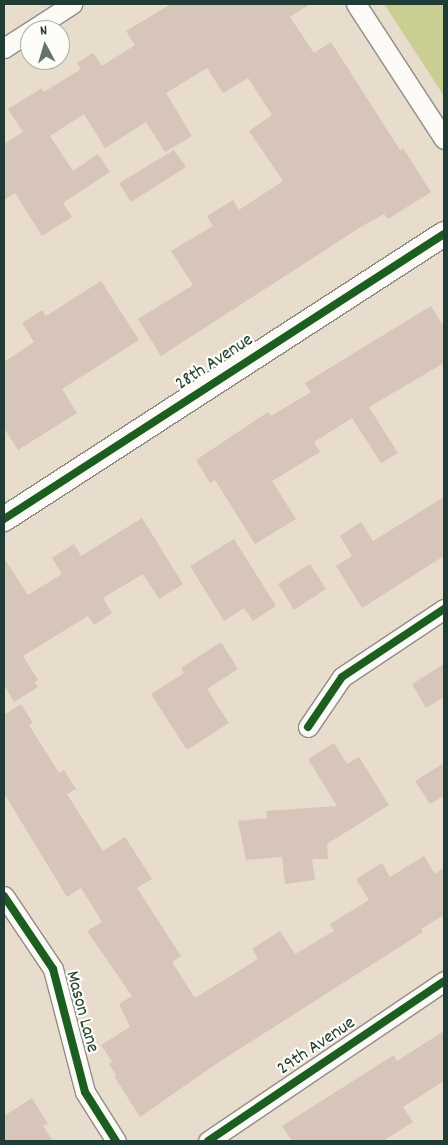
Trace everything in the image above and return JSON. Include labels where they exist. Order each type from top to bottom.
[{"type":"street","points":[[48,20],[72,4]]},
{"type":"street","points":[[356,4],[444,139]]},
{"type":"street","points":[[4,48],[20,38]]},
{"type":"street","name":"28th Avenue","points":[[4,519],[444,234]]},
{"type":"street","points":[[308,727],[342,677],[444,610]]},
{"type":"street","name":"Mason Lane","points":[[6,905],[53,969],[85,1092],[116,1141]]},
{"type":"street","name":"29th Avenue","points":[[208,1141],[444,981]]},
{"type":"green space","points":[[384,4],[444,4],[444,96]]},
{"type":"building","points":[[171,4],[310,4],[290,17],[314,53],[331,42],[400,150],[403,148],[431,192],[388,219],[384,214],[364,225],[161,356],[138,319],[193,285],[171,251],[213,226],[207,216],[233,200],[239,210],[283,181],[249,131],[272,115],[248,78],[223,93],[207,68],[166,93],[192,136],[165,152],[146,122],[105,148],[84,114],[50,136],[73,171],[98,154],[110,172],[63,203],[72,217],[42,236],[15,193],[4,200],[4,144],[23,132],[8,109],[42,88],[44,92],[81,69],[77,63],[93,53],[102,66],[135,45],[126,31]]},
{"type":"building","points":[[174,150],[186,167],[131,202],[119,183]]},
{"type":"building","points":[[101,281],[139,340],[62,389],[77,413],[18,450],[4,428],[4,362],[34,342],[22,323],[42,310],[46,316]]},
{"type":"building","points":[[431,306],[444,327],[444,363],[369,407],[398,453],[381,463],[352,418],[314,442],[320,452],[272,481],[296,519],[255,544],[215,480],[210,483],[196,460],[268,412],[271,416],[311,392],[305,383]]},
{"type":"building","points":[[444,497],[444,556],[362,608],[336,566],[352,556],[340,536],[361,522],[373,541]]},
{"type":"building","points":[[142,518],[183,584],[159,599],[143,574],[103,598],[112,613],[94,625],[88,616],[23,656],[38,680],[35,682],[38,687],[14,702],[4,685],[4,558],[28,595],[62,574],[52,558],[74,544],[81,556]]},
{"type":"building","points":[[234,539],[276,606],[253,621],[244,608],[224,621],[190,566]]},
{"type":"building","points":[[310,564],[326,589],[294,610],[278,584]]},
{"type":"building","points":[[221,642],[238,669],[207,689],[229,723],[187,750],[151,694],[184,673],[181,668]]},
{"type":"building","points":[[444,664],[444,697],[426,708],[412,684]]},
{"type":"building","points":[[21,704],[33,723],[29,725],[59,773],[64,770],[76,789],[67,794],[103,851],[125,837],[152,879],[137,888],[181,956],[172,962],[195,998],[258,959],[252,949],[280,931],[295,954],[334,931],[330,924],[369,900],[356,879],[382,863],[390,877],[424,856],[435,874],[444,868],[444,915],[421,929],[423,932],[216,1064],[140,1117],[114,1076],[116,1075],[109,1064],[112,1062],[101,1045],[130,1027],[119,1004],[132,996],[87,931],[102,922],[81,888],[67,897],[4,793],[4,715]]},
{"type":"building","points":[[334,743],[347,764],[359,757],[389,805],[327,844],[328,859],[312,859],[315,880],[285,884],[282,857],[246,860],[238,821],[267,818],[266,811],[337,806],[308,759]]},
{"type":"building","points":[[444,763],[444,796],[430,804],[415,781]]},
{"type":"building","points":[[444,1031],[444,1081],[403,1107],[413,1122],[383,1141],[292,1141],[282,1126],[394,1055],[397,1061]]},
{"type":"building","points":[[32,1098],[48,1124],[43,1126],[53,1141],[4,1141],[4,1116]]},
{"type":"cycle path","points":[[4,519],[444,234]]},
{"type":"cycle path","points":[[308,727],[342,677],[444,609]]},
{"type":"cycle path","points":[[4,896],[53,969],[85,1092],[116,1141]]},
{"type":"cycle path","points":[[208,1141],[444,981]]}]
